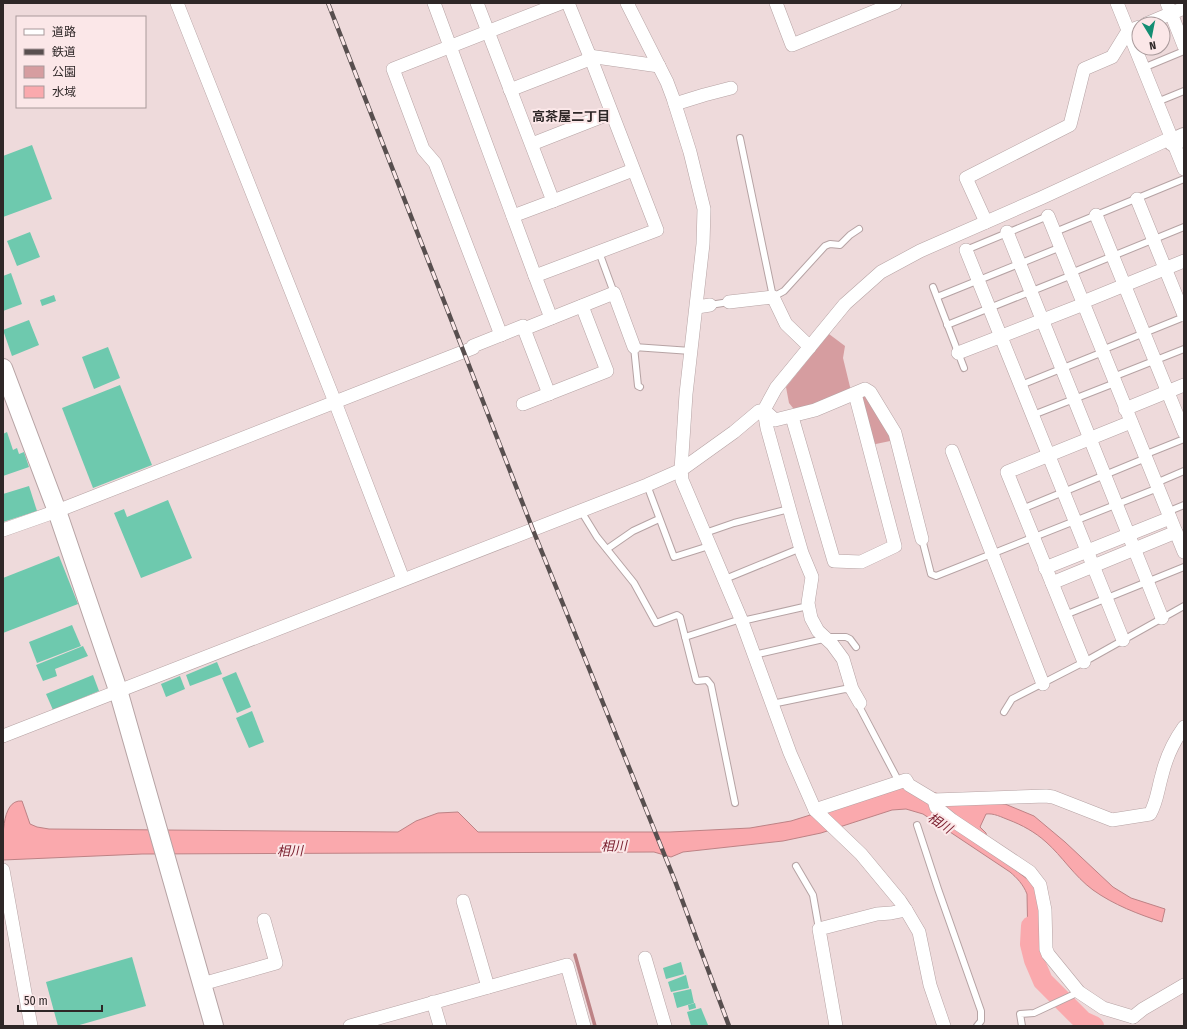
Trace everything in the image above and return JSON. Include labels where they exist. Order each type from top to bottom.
[{"type":"street","points":[[177,3],[335,402],[403,579]]},
{"type":"street","points":[[434,3],[551,318]]},
{"type":"street","points":[[477,3],[553,201]]},
{"type":"street","points":[[501,335],[435,163],[423,149],[393,68],[451,47],[561,3]]},
{"type":"street","points":[[535,276],[656,230],[568,3]]},
{"type":"street","points":[[627,3],[667,82],[690,152],[704,209],[703,306],[691,351],[686,394],[681,470],[682,480],[742,620],[790,753],[815,810],[860,854],[906,910],[919,932],[930,985],[944,1026]]},
{"type":"street","points":[[776,3],[792,45],[895,3]]},
{"type":"street","points":[[1117,3],[1131,24]]},
{"type":"street","points":[[1158,16],[1169,8],[1184,8]]},
{"type":"street","points":[[1169,8],[1184,46]]},
{"type":"street","points":[[986,222],[966,178],[1070,126],[1084,69],[1112,57],[1131,33]]},
{"type":"street","points":[[1140,56],[1143,68],[1157,102],[1176,139],[1184,169]]},
{"type":"street","points":[[510,90],[590,57],[659,66]]},
{"type":"street","points":[[675,104],[732,88]]},
{"type":"street","points":[[532,144],[611,113]]},
{"type":"street","points":[[860,702],[853,691],[843,658],[832,644],[818,631],[811,618],[808,606],[812,577],[789,509],[767,428],[764,410],[776,388],[845,304],[881,272],[920,251],[1176,139]]},
{"type":"street","points":[[513,216],[633,170]]},
{"type":"street","points":[[1137,199],[1184,316]]},
{"type":"street","points":[[1096,215],[1184,432]]},
{"type":"street","points":[[1048,216],[1145,457],[1181,541],[1134,549],[1052,582]]},
{"type":"street","points":[[1007,232],[1162,618]]},
{"type":"street","points":[[966,250],[1123,640]]},
{"type":"street","points":[[958,353],[1043,321],[1125,285],[1184,262]]},
{"type":"street","points":[[524,329],[614,293],[634,347]]},
{"type":"street","points":[[729,302],[773,296],[786,324],[810,347]]},
{"type":"street","points":[[523,404],[607,371],[582,306]]},
{"type":"street","points":[[3,530],[57,511],[469,350],[473,348],[473,346],[523,326],[549,394]]},
{"type":"street","points":[[3,368],[57,511],[118,690],[214,1026]]},
{"type":"street","points":[[1126,409],[1184,385]]},
{"type":"street","points":[[764,410],[775,420],[816,410],[865,389],[870,392],[896,433],[922,539]]},
{"type":"street","points":[[792,417],[834,561],[860,562],[895,546],[855,394]]},
{"type":"street","points":[[3,736],[646,485],[681,470],[734,432],[759,411],[764,410]]},
{"type":"street","points":[[1084,662],[1007,472],[1131,422]]},
{"type":"street","points":[[952,451],[1043,684]]},
{"type":"street","points":[[1045,568],[1129,535],[1169,515]]},
{"type":"street","points":[[815,810],[906,780],[909,785],[934,800],[1046,796],[1053,797],[1112,820],[1150,814],[1154,806],[1162,774],[1175,739],[1184,727]]},
{"type":"street","points":[[934,800],[936,808],[1030,872],[1040,885],[1045,910],[1046,949],[1048,954],[1079,992],[1103,1008],[1133,1022],[1143,1009],[1184,986]]},
{"type":"street","points":[[3,872],[31,1026]]},
{"type":"street","points":[[464,901],[488,987]]},
{"type":"street","points":[[836,1026],[820,929],[877,914],[891,914],[906,910]]},
{"type":"street","points":[[202,984],[276,963],[264,920]]},
{"type":"street","points":[[645,958],[665,1026]]},
{"type":"street","points":[[350,1026],[567,965],[584,1026]]},
{"type":"street","points":[[433,1002],[440,1026]]},
{"type":"lane","points":[[1143,68],[1184,51]]},
{"type":"lane","points":[[1157,102],[1184,91]]},
{"type":"lane","points":[[740,138],[773,296],[784,291],[825,246],[830,244],[840,245],[850,235],[859,230]]},
{"type":"lane","points":[[1055,232],[1184,179]]},
{"type":"lane","points":[[966,250],[1048,216]]},
{"type":"lane","points":[[947,325],[1184,227]]},
{"type":"lane","points":[[937,297],[1061,248]]},
{"type":"lane","points":[[599,252],[614,293]]},
{"type":"lane","points":[[933,287],[964,368]]},
{"type":"lane","points":[[703,306],[729,302]]},
{"type":"lane","points":[[1021,385],[1184,316]]},
{"type":"lane","points":[[640,387],[638,386],[634,347],[691,351]]},
{"type":"lane","points":[[1033,415],[1074,399],[1155,360],[1184,349]]},
{"type":"lane","points":[[1022,509],[1105,475],[1184,439]]},
{"type":"lane","points":[[922,539],[931,574],[936,576],[1117,505],[1184,471]]},
{"type":"lane","points":[[646,485],[674,557],[710,546]]},
{"type":"lane","points":[[1169,515],[1184,505]]},
{"type":"lane","points":[[705,533],[734,523],[789,509]]},
{"type":"lane","points":[[580,511],[597,537],[634,583],[656,623],[678,615],[696,680],[707,680],[711,685],[735,803]]},
{"type":"lane","points":[[607,549],[633,531],[659,519]]},
{"type":"lane","points":[[725,579],[801,548]]},
{"type":"lane","points":[[1065,616],[1184,567]]},
{"type":"lane","points":[[685,637],[742,620],[808,606]]},
{"type":"lane","points":[[1004,712],[1012,699],[1084,662],[1184,606]]},
{"type":"lane","points":[[754,655],[839,636],[850,639],[856,647]]},
{"type":"lane","points":[[772,704],[845,689],[853,691]]},
{"type":"lane","points":[[860,702],[860,708],[899,782]]},
{"type":"lane","points":[[917,825],[938,890],[981,1011],[981,1021],[977,1026]]},
{"type":"lane","points":[[796,866],[813,895],[820,929]]},
{"type":"lane","points":[[1022,1026],[1020,1014],[1034,1013],[1079,992]]},
{"type":"green space","points":[[829,334],[845,346],[843,358],[851,391],[797,413],[789,403],[786,387]]},
{"type":"green space","points":[[863,393],[895,440],[871,445],[859,394]]},
{"type":"water","points":[[903,786],[940,794],[1005,804],[1034,816],[1065,842],[1113,887],[1131,898],[1165,909],[1162,922],[1126,909],[1093,890],[1080,879],[1042,838],[1033,832],[1019,824],[992,814],[986,814],[980,827],[986,833],[988,849],[1031,882],[1037,892],[1040,917],[1038,953],[1051,994],[1028,945],[1027,894],[1024,887],[1010,872],[923,814],[906,809],[892,810],[821,833],[783,841],[683,852],[671,857],[654,852],[142,854],[3,860],[3,833],[6,814],[15,802],[22,801],[30,824],[49,829],[398,832],[416,821],[438,813],[458,812],[478,832],[670,832],[750,828],[791,821]]},
{"type":"building","points":[[32,145],[52,199],[3,217],[3,156]]},
{"type":"building","points":[[30,232],[40,257],[17,266],[7,241]]},
{"type":"building","points":[[11,273],[22,304],[3,311],[3,276]]},
{"type":"building","points":[[54,295],[56,301],[42,306],[40,300]]},
{"type":"building","points":[[29,320],[39,345],[12,356],[3,330]]},
{"type":"building","points":[[108,347],[120,378],[94,389],[82,357]]},
{"type":"building","points":[[120,385],[152,465],[93,488],[62,408]]},
{"type":"building","points":[[7,432],[13,450],[17,448],[19,454],[24,452],[29,467],[3,476],[3,434]]},
{"type":"building","points":[[29,486],[37,511],[3,522],[3,494]]},
{"type":"building","points":[[168,500],[192,558],[141,578],[114,513],[124,509],[127,517]]},
{"type":"building","points":[[59,556],[78,604],[3,633],[3,578]]},
{"type":"building","points":[[72,625],[81,646],[37,663],[29,642]]},
{"type":"building","points":[[83,646],[88,656],[55,669],[57,676],[43,681],[36,665]]},
{"type":"building","points":[[217,662],[222,674],[190,686],[186,675]]},
{"type":"building","points":[[236,672],[251,707],[237,713],[222,678]]},
{"type":"building","points":[[93,675],[99,691],[53,710],[46,694]]},
{"type":"building","points":[[180,676],[185,689],[166,697],[161,684]]},
{"type":"building","points":[[252,711],[264,742],[249,748],[236,718]]},
{"type":"building","points":[[132,957],[146,1006],[76,1026],[58,1026],[46,982]]},
{"type":"building","points":[[681,962],[684,974],[666,979],[663,968]]},
{"type":"building","points":[[686,975],[689,988],[671,992],[668,982]]},
{"type":"building","points":[[691,989],[694,1003],[677,1008],[673,993]]},
{"type":"building","points":[[695,1003],[696,1008],[689,1010],[688,1005]]},
{"type":"building","points":[[701,1008],[708,1025],[691,1026],[687,1012]]},
{"type":"waterway","name":"相川","points":[[1031,926],[1030,944],[1034,960],[1043,981],[1083,1021],[1094,1026]]},
{"type":"waterway","name":"相川","points":[[575,955],[595,1026]]},
{"type":"railway","points":[[328,3],[533,530],[675,881],[729,1026]]},
{"type":"district","name":"高茶屋二丁目","points":[[571,116]]}]
